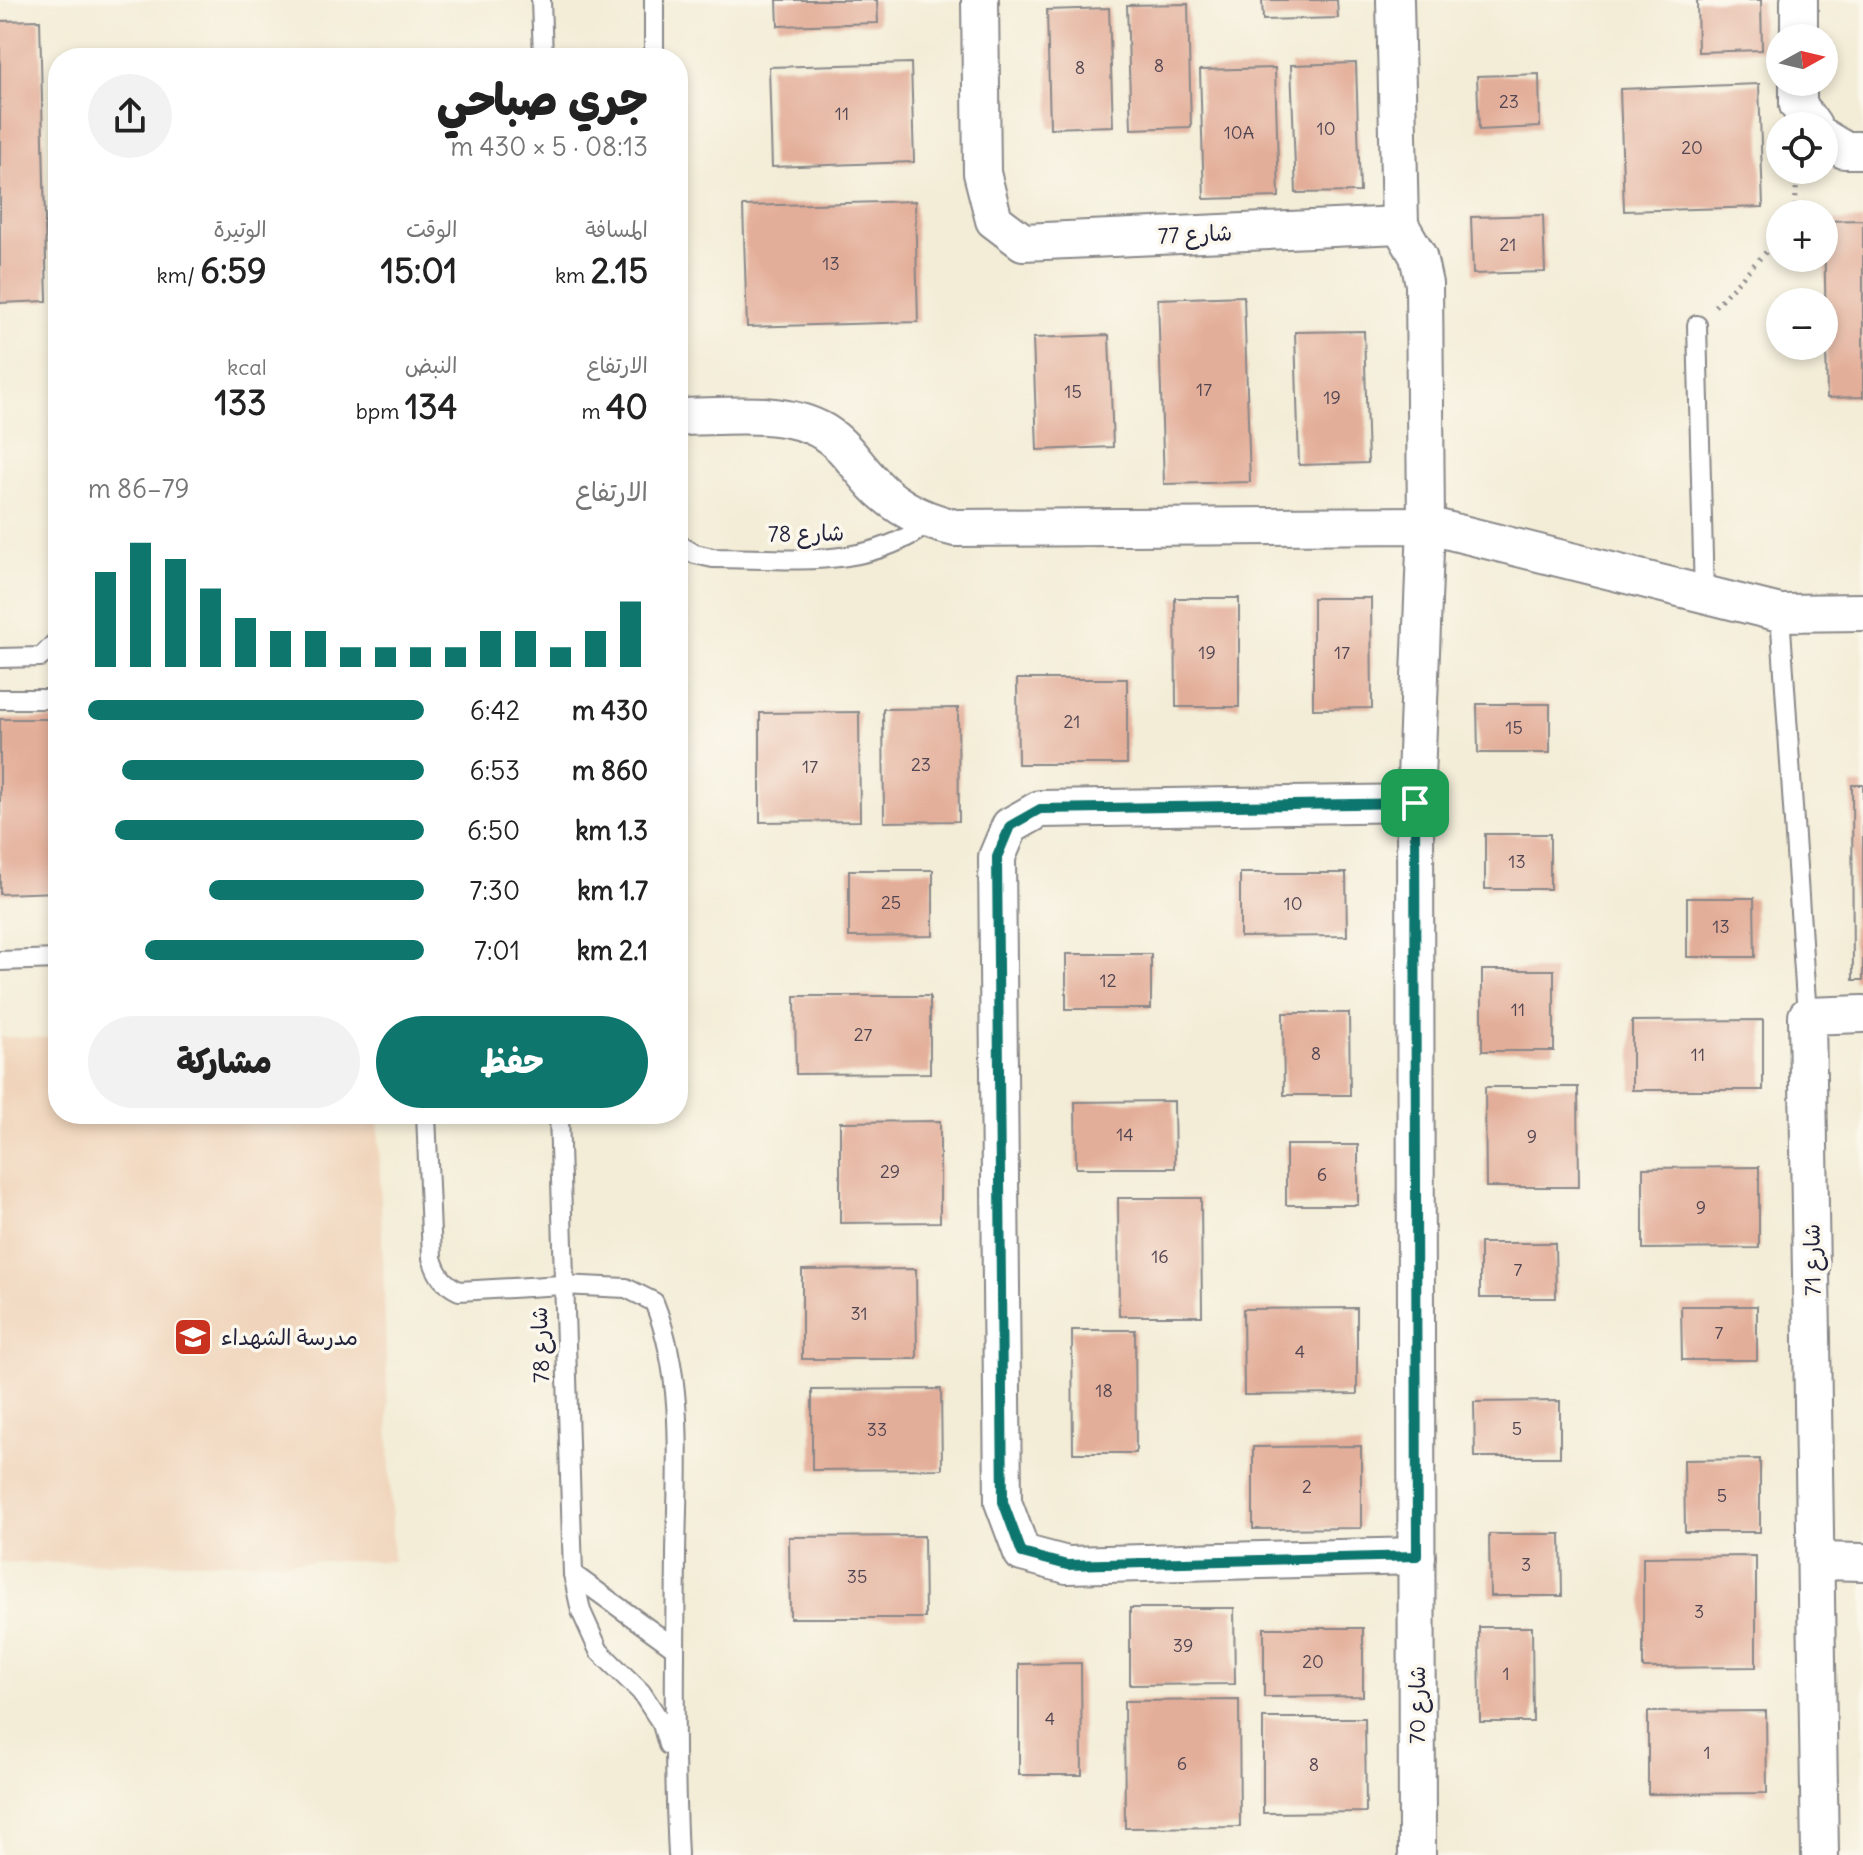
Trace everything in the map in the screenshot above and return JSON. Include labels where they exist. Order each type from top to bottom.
[{"type":"street","name":"شارع 77","points":[[980,0],[982,173],[994,220],[1023,242],[1400,225]]},
{"type":"street","points":[[1395,0],[1400,225]]},
{"type":"street","points":[[1799,0],[1799,24]]},
{"type":"street","points":[[1838,146],[1844,150],[1863,150]]},
{"type":"street","name":"شارع 70","points":[[1400,225],[1418,256],[1424,284],[1426,525],[1415,803],[1417,1855]]},
{"type":"street","points":[[688,417],[794,420],[823,431],[848,450],[884,495],[930,522],[982,530],[1426,525],[1780,613],[1863,612]]},
{"type":"street","points":[[1415,803],[1040,809],[1010,826],[997,857],[997,873],[1003,1502],[1022,1553],[1067,1565],[1417,1556]]},
{"type":"street","points":[[1807,1016],[1863,1014]]},
{"type":"street","name":"شارع 71","points":[[1807,1016],[1820,1855]]},
{"type":"street","points":[[1817,1561],[1863,1562]]},
{"type":"lane","points":[[541,0],[543,48]]},
{"type":"lane","points":[[654,0],[654,48]]},
{"type":"lane","points":[[1697,325],[1704,596]]},
{"type":"lane","name":"شارع 78","points":[[688,548],[713,558],[832,558],[875,553],[913,535],[930,522]]},
{"type":"lane","points":[[1780,613],[1807,1016]]},
{"type":"lane","points":[[0,658],[41,657],[48,650]]},
{"type":"lane","points":[[0,699],[48,699]]},
{"type":"lane","points":[[0,961],[48,959]]},
{"type":"lane","name":"شارع 78","points":[[426,1124],[432,1258],[437,1273],[447,1285],[459,1291],[562,1285],[626,1288],[654,1302],[667,1334],[678,1413],[673,1759],[678,1855]]},
{"type":"lane","name":"شارع 78","points":[[559,1124],[573,1574],[581,1611],[599,1651],[641,1692],[662,1724],[673,1759]]},
{"type":"lane","points":[[573,1574],[675,1648]]},
{"type":"path","points":[[1697,325],[1766,252]]},
{"type":"shaded area","name":"مدرسة الشهداء","points":[[0,1037],[48,1038],[48,1124],[378,1124],[393,1561],[0,1563]]},
{"type":"building","points":[[777,0],[877,0],[878,23],[778,26]]},
{"type":"building","points":[[1262,0],[1337,0],[1338,18],[1263,20]]},
{"type":"building","points":[[1697,0],[1761,0],[1762,50],[1698,52]]},
{"type":"building","points":[[1188,4],[1191,127],[1131,129],[1127,5]]},
{"type":"building","points":[[1109,8],[1113,126],[1050,128],[1047,10]]},
{"type":"building","points":[[40,20],[47,301],[0,303],[0,21]]},
{"type":"building","points":[[911,63],[914,162],[772,167],[769,67]]},
{"type":"building","points":[[1356,63],[1360,192],[1296,193],[1291,65]]},
{"type":"building","points":[[1275,68],[1279,197],[1204,199],[1200,70]]},
{"type":"building","points":[[1539,74],[1540,127],[1479,130],[1477,76]]},
{"type":"building","points":[[1759,84],[1763,207],[1624,211],[1620,89]]},
{"type":"building","points":[[915,201],[918,322],[747,327],[743,206]]},
{"type":"building","points":[[1543,215],[1545,272],[1473,274],[1471,217]]},
{"type":"building","points":[[1863,220],[1863,397],[1827,398],[1826,360],[1838,360],[1838,288],[1825,288],[1825,272],[1838,272],[1838,221]]},
{"type":"building","points":[[1244,296],[1250,482],[1164,484],[1158,299]]},
{"type":"building","points":[[1364,331],[1368,463],[1299,465],[1295,332]]},
{"type":"building","points":[[1109,335],[1113,447],[1037,450],[1033,338]]},
{"type":"building","points":[[1175,598],[1239,598],[1239,707],[1176,707]]},
{"type":"building","points":[[1313,598],[1371,598],[1372,708],[1313,709]]},
{"type":"building","points":[[1017,679],[1127,679],[1127,764],[1018,764]]},
{"type":"building","points":[[1477,704],[1550,704],[1550,753],[1478,753]]},
{"type":"building","points":[[958,708],[959,821],[884,822],[883,709]]},
{"type":"building","points":[[859,712],[860,821],[760,822],[760,713]]},
{"type":"building","points":[[0,719],[48,719],[48,892],[0,894]]},
{"type":"building","points":[[1852,785],[1863,785],[1863,980],[1853,980]]},
{"type":"building","points":[[1485,834],[1550,834],[1550,889],[1485,889]]},
{"type":"building","points":[[849,870],[933,870],[933,936],[849,937]]},
{"type":"building","points":[[1240,873],[1346,873],[1347,936],[1240,937]]},
{"type":"building","points":[[1687,898],[1754,898],[1755,957],[1687,957]]},
{"type":"building","points":[[1066,954],[1151,954],[1151,1009],[1066,1009]]},
{"type":"building","points":[[1482,970],[1554,970],[1554,1051],[1482,1051]]},
{"type":"building","points":[[795,996],[930,996],[930,1073],[796,1074]]},
{"type":"building","points":[[1283,1013],[1349,1013],[1350,1095],[1284,1095]]},
{"type":"building","points":[[1763,1020],[1763,1090],[1632,1090],[1632,1021]]},
{"type":"building","points":[[1485,1087],[1578,1087],[1579,1187],[1486,1187]]},
{"type":"building","points":[[1174,1101],[1175,1168],[1076,1168],[1075,1102]]},
{"type":"building","points":[[940,1121],[940,1222],[840,1223],[840,1122]]},
{"type":"building","points":[[1286,1145],[1358,1145],[1358,1205],[1286,1205]]},
{"type":"building","points":[[1759,1167],[1759,1248],[1643,1249],[1643,1168]]},
{"type":"building","points":[[1118,1198],[1201,1198],[1202,1316],[1119,1316]]},
{"type":"building","points":[[1480,1243],[1555,1243],[1556,1298],[1480,1298]]},
{"type":"building","points":[[916,1269],[917,1359],[802,1359],[802,1270]]},
{"type":"building","points":[[1681,1306],[1757,1306],[1757,1360],[1682,1360]]},
{"type":"building","points":[[1357,1308],[1357,1394],[1244,1395],[1243,1309]]},
{"type":"building","points":[[1072,1330],[1135,1330],[1136,1453],[1073,1453]]},
{"type":"building","points":[[941,1389],[942,1469],[812,1470],[812,1390]]},
{"type":"building","points":[[1560,1401],[1560,1457],[1475,1457],[1474,1402]]},
{"type":"building","points":[[1361,1446],[1361,1528],[1253,1529],[1253,1447]]},
{"type":"building","points":[[1760,1459],[1760,1532],[1685,1532],[1684,1460]]},
{"type":"building","points":[[1489,1534],[1561,1534],[1562,1596],[1490,1596]]},
{"type":"building","points":[[924,1536],[925,1618],[790,1618],[789,1537]]},
{"type":"building","points":[[1756,1556],[1756,1667],[1643,1668],[1643,1557]]},
{"type":"building","points":[[1130,1608],[1234,1608],[1235,1684],[1130,1685]]},
{"type":"building","points":[[1479,1627],[1532,1627],[1533,1722],[1480,1722]]},
{"type":"building","points":[[1264,1628],[1363,1628],[1363,1696],[1264,1697]]},
{"type":"building","points":[[1081,1663],[1082,1775],[1019,1775],[1019,1664]]},
{"type":"building","points":[[1239,1700],[1240,1827],[1125,1828],[1124,1701]]},
{"type":"building","points":[[1766,1711],[1767,1793],[1648,1794],[1648,1712]]},
{"type":"building","points":[[1263,1718],[1365,1718],[1366,1812],[1263,1813]]},
{"type":"place","name":"مدرسة الشهداء","points":[[193,1337]]},
{"type":"route","points":[[1415,803],[1417,1556],[1067,1565],[1022,1553],[1003,1502],[997,857],[1010,826],[1040,809],[1415,803]]}]
